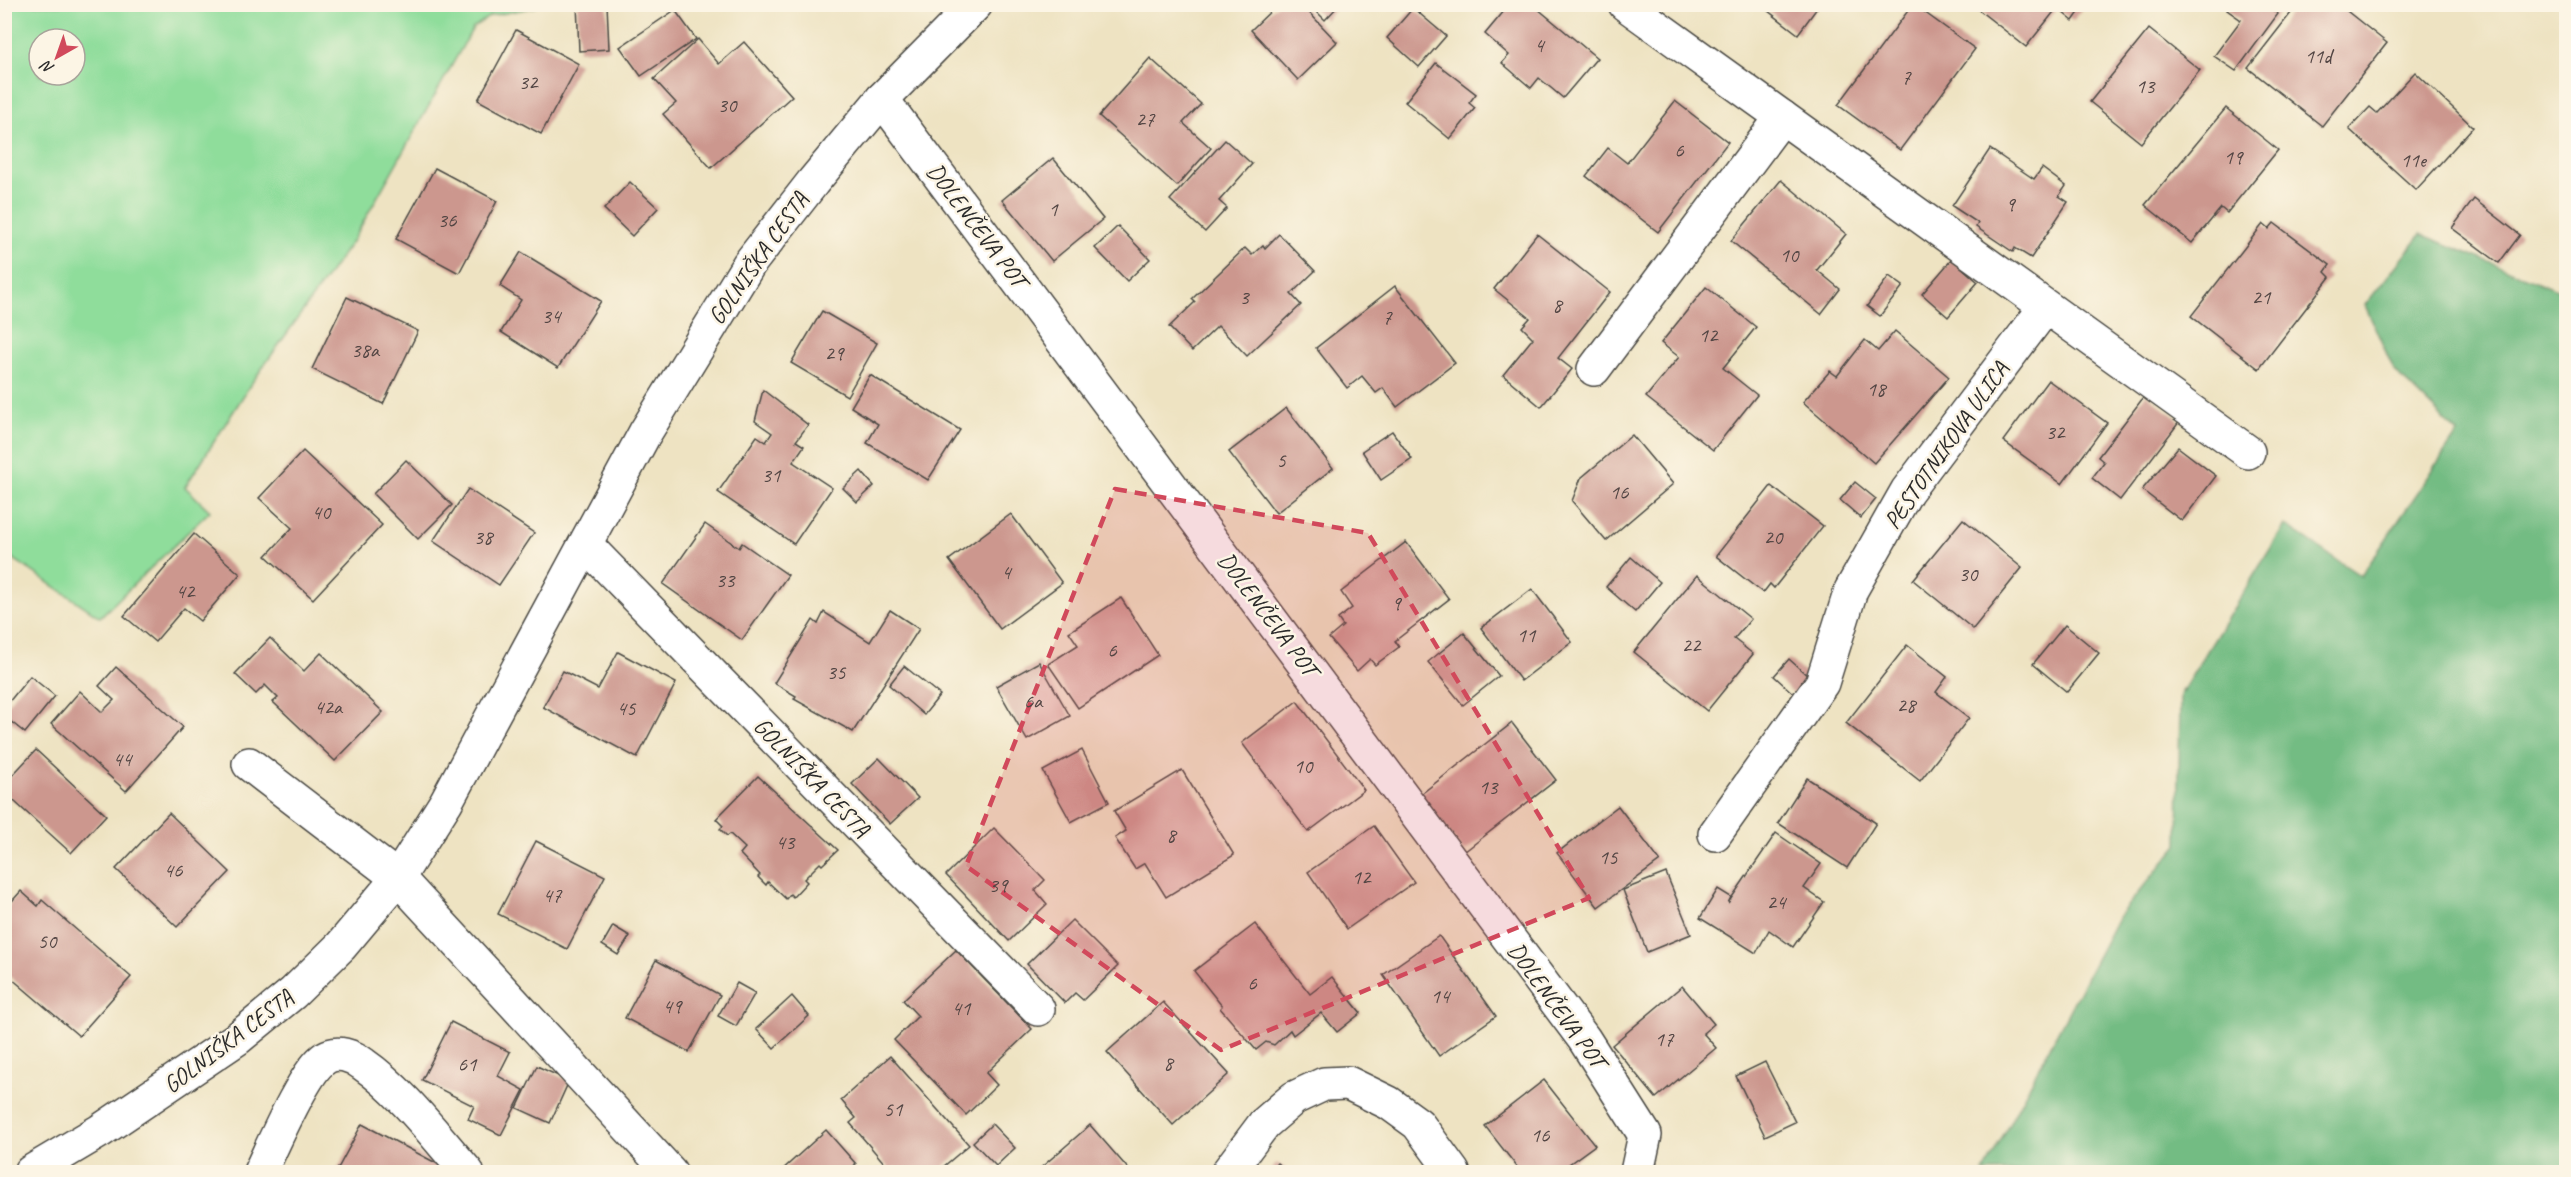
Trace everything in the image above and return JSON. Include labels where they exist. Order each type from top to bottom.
[{"type":"street","name":"GOLNIŠKA CESTA","points":[[31,1173],[109,1125],[238,1038],[293,993],[341,946],[398,878],[446,802],[650,423],[749,264],[882,99],[976,4]]},
{"type":"street","points":[[1625,4],[2248,452]]},
{"type":"street","name":"DOLENČEVA POT","points":[[882,99],[1570,1020],[1645,1135],[1637,1173]]},
{"type":"street","points":[[1594,369],[1782,117]]},
{"type":"street","name":"PESTOTNIKOVA ULICA","points":[[1714,834],[1822,684],[1851,590],[1907,491],[2045,308]]},
{"type":"street","name":"GOLNIŠKA CESTA","points":[[586,545],[1038,1009]]},
{"type":"street","points":[[249,764],[398,878],[670,1173]]},
{"type":"street","points":[[260,1173],[294,1103],[315,1068],[325,1057],[339,1053],[362,1063],[393,1091],[467,1173]]},
{"type":"street","points":[[1227,1173],[1264,1124],[1294,1098],[1324,1084],[1348,1083],[1389,1102],[1418,1124],[1453,1173]]},
{"type":"highlighted area","points":[[1115,489],[1368,533],[1589,898],[1221,1050],[966,866]]},
{"type":"green space","points":[[468,4],[478,10],[482,5],[536,5],[536,7],[490,16],[473,28],[353,240],[251,384],[185,487],[210,511],[100,617],[5,553],[5,5]]},
{"type":"green space","points":[[2421,234],[2559,291],[2566,286],[2566,1172],[1984,1172],[2119,916],[2178,845],[2180,695],[2285,525],[2361,576],[2458,433],[2394,370],[2365,305]]},
{"type":"building","points":[[577,4],[607,4],[609,49],[579,51]]},
{"type":"building","points":[[1278,4],[1301,4],[1337,42],[1298,80],[1251,30]]},
{"type":"building","points":[[1309,4],[1340,4],[1325,20]]},
{"type":"building","points":[[1510,4],[1532,4],[1597,58],[1563,98],[1539,78],[1531,88],[1502,63],[1509,55],[1485,34]]},
{"type":"building","points":[[1759,4],[1820,4],[1798,34]]},
{"type":"building","points":[[1913,4],[1975,49],[1900,150],[1838,105]]},
{"type":"building","points":[[1971,4],[2085,4],[2073,21],[2057,8],[2026,47]]},
{"type":"building","points":[[2231,4],[2264,4],[2278,14],[2236,71],[2214,56],[2241,20],[2227,10]]},
{"type":"building","points":[[2298,4],[2338,4],[2387,43],[2322,126],[2248,68]]},
{"type":"building","points":[[1413,8],[1446,36],[1419,67],[1387,38]]},
{"type":"building","points":[[675,10],[696,39],[641,76],[620,47]]},
{"type":"building","points":[[2149,29],[2200,70],[2141,143],[2090,102]]},
{"type":"building","points":[[516,30],[579,64],[541,134],[478,100]]},
{"type":"building","points":[[698,39],[719,64],[744,42],[792,96],[711,168],[663,114],[676,103],[654,79]]},
{"type":"building","points":[[1150,58],[1201,104],[1183,123],[1211,148],[1177,186],[1099,116]]},
{"type":"building","points":[[1436,63],[1476,94],[1469,103],[1475,108],[1450,139],[1405,102]]},
{"type":"building","points":[[2415,72],[2473,127],[2416,190],[2349,129],[2370,107],[2377,113]]},
{"type":"building","points":[[1675,101],[1728,142],[1658,232],[1586,176],[1608,148],[1627,163]]},
{"type":"building","points":[[2226,108],[2278,150],[2227,213],[2221,208],[2192,243],[2145,205]]},
{"type":"building","points":[[1225,140],[1252,164],[1219,201],[1227,208],[1205,232],[1170,200]]},
{"type":"building","points":[[1990,149],[2034,179],[2042,168],[2066,186],[2059,196],[2068,202],[2031,258],[2015,248],[2013,252],[1976,227],[1978,223],[1952,206]]},
{"type":"building","points":[[1053,158],[1103,219],[1052,261],[1002,200]]},
{"type":"building","points":[[435,168],[497,201],[459,273],[396,239]]},
{"type":"building","points":[[1781,180],[1846,234],[1817,270],[1840,289],[1821,314],[1731,241]]},
{"type":"building","points":[[630,182],[658,208],[632,236],[604,209]]},
{"type":"building","points":[[2474,199],[2520,235],[2499,263],[2452,228]]},
{"type":"building","points":[[2274,223],[2330,265],[2325,272],[2330,277],[2259,369],[2191,316],[2263,224],[2269,229]]},
{"type":"building","points":[[1118,226],[1150,259],[1127,281],[1095,248]]},
{"type":"building","points":[[1279,234],[1315,271],[1291,294],[1301,305],[1247,356],[1218,326],[1192,351],[1169,327],[1195,302],[1192,299],[1245,248],[1252,255],[1263,245],[1265,248]]},
{"type":"building","points":[[1537,234],[1610,292],[1558,358],[1572,369],[1541,407],[1503,375],[1533,338],[1522,327],[1530,318],[1494,289]]},
{"type":"building","points":[[521,252],[601,301],[558,368],[501,332],[521,300],[500,286]]},
{"type":"building","points":[[1952,259],[1978,282],[1948,317],[1922,294]]},
{"type":"building","points":[[1889,276],[1903,286],[1880,316],[1867,306]]},
{"type":"building","points":[[1395,286],[1455,363],[1397,407],[1383,388],[1376,393],[1362,376],[1347,388],[1316,348]]},
{"type":"building","points":[[1706,287],[1756,327],[1723,368],[1757,395],[1713,450],[1646,397],[1679,357],[1661,343]]},
{"type":"building","points":[[347,297],[418,331],[383,404],[312,369]]},
{"type":"building","points":[[822,311],[877,343],[847,396],[791,363]]},
{"type":"building","points":[[1895,331],[1949,377],[1874,463],[1803,402],[1830,371],[1837,376],[1865,340],[1878,351]]},
{"type":"building","points":[[870,375],[960,430],[928,480],[867,443],[878,424],[851,407]]},
{"type":"building","points":[[2048,380],[2107,423],[2062,484],[2003,441]]},
{"type":"building","points":[[763,390],[808,425],[796,441],[804,446],[793,462],[832,488],[794,544],[718,492],[757,436],[766,442],[772,433],[755,421]]},
{"type":"building","points":[[2146,394],[2180,421],[2120,500],[2092,478],[2104,462],[2098,457]]},
{"type":"building","points":[[1286,408],[1333,468],[1276,513],[1229,452]]},
{"type":"building","points":[[1392,431],[1412,459],[1381,480],[1362,451]]},
{"type":"building","points":[[1632,435],[1673,484],[1606,541],[1572,501],[1581,478]]},
{"type":"building","points":[[2178,447],[2216,476],[2182,521],[2142,490]]},
{"type":"building","points":[[303,451],[382,525],[313,599],[266,556],[292,528],[259,498]]},
{"type":"building","points":[[406,460],[452,505],[418,539],[373,494]]},
{"type":"building","points":[[861,471],[874,486],[857,502],[843,488]]},
{"type":"building","points":[[1855,482],[1876,499],[1861,518],[1840,500]]},
{"type":"building","points":[[1771,486],[1823,526],[1774,588],[1770,584],[1763,593],[1716,556]]},
{"type":"building","points":[[468,489],[534,533],[499,585],[433,541]]},
{"type":"building","points":[[1011,514],[1062,583],[1000,629],[949,560]]},
{"type":"building","points":[[1963,519],[2022,568],[1973,629],[1913,580]]},
{"type":"building","points":[[705,524],[739,548],[742,543],[788,575],[742,640],[663,584]]},
{"type":"building","points":[[194,534],[240,574],[200,621],[184,608],[155,642],[124,616]]},
{"type":"building","points":[[1406,542],[1449,599],[1395,641],[1399,647],[1375,665],[1370,659],[1357,671],[1329,638],[1343,626],[1338,619],[1352,608],[1341,592]]},
{"type":"building","points":[[1631,557],[1660,582],[1635,612],[1606,587]]},
{"type":"building","points":[[1697,575],[1751,619],[1734,639],[1753,654],[1707,711],[1634,652]]},
{"type":"building","points":[[1532,589],[1572,642],[1521,681],[1481,628]]},
{"type":"building","points":[[1121,598],[1158,655],[1078,708],[1048,664],[1078,645],[1069,632]]},
{"type":"building","points":[[890,610],[919,629],[853,732],[794,699],[796,696],[774,683],[813,620],[818,624],[824,612],[870,642]]},
{"type":"building","points":[[2065,625],[2099,653],[2067,692],[2033,664]]},
{"type":"building","points":[[1464,633],[1499,676],[1463,705],[1428,662]]},
{"type":"building","points":[[270,638],[304,671],[321,653],[383,712],[335,761],[273,702],[278,698],[265,685],[256,694],[235,674]]},
{"type":"building","points":[[1907,645],[1947,677],[1936,692],[1969,718],[1920,781],[1846,723]]},
{"type":"building","points":[[618,652],[676,683],[637,758],[543,707],[563,671],[598,689]]},
{"type":"building","points":[[1789,659],[1810,678],[1795,695],[1774,676]]},
{"type":"building","points":[[1039,662],[1070,716],[1027,740],[996,686]]},
{"type":"building","points":[[904,666],[940,695],[924,715],[889,685]]},
{"type":"building","points":[[116,667],[183,727],[126,791],[51,724],[80,691],[102,712],[114,700],[99,686]]},
{"type":"building","points":[[30,676],[55,696],[25,733],[4,716],[4,708]]},
{"type":"building","points":[[1297,701],[1364,790],[1308,832],[1242,743]]},
{"type":"building","points":[[1512,723],[1556,780],[1464,852],[1420,795]]},
{"type":"building","points":[[36,750],[106,815],[71,853],[4,792],[4,784]]},
{"type":"building","points":[[1082,750],[1109,802],[1071,822],[1043,771]]},
{"type":"building","points":[[879,758],[918,798],[890,824],[852,784]]},
{"type":"building","points":[[1182,770],[1234,855],[1166,897],[1145,863],[1135,869],[1115,838],[1126,831],[1114,811]]},
{"type":"building","points":[[758,776],[838,850],[804,879],[807,882],[793,897],[790,894],[786,899],[768,882],[766,885],[758,877],[760,875],[740,854],[745,848],[730,834],[727,836],[720,829],[723,826],[716,819]]},
{"type":"building","points":[[1807,778],[1876,823],[1847,868],[1778,823]]},
{"type":"building","points":[[1618,806],[1660,861],[1598,907],[1557,853]]},
{"type":"building","points":[[169,813],[230,872],[177,927],[116,869]]},
{"type":"building","points":[[1374,826],[1414,882],[1347,929],[1308,872]]},
{"type":"building","points":[[994,828],[1045,880],[1035,890],[1047,904],[1009,941],[946,875]]},
{"type":"building","points":[[1776,833],[1821,864],[1804,888],[1824,902],[1793,947],[1769,930],[1756,953],[1700,918],[1718,889],[1731,897],[1728,903]]},
{"type":"building","points":[[536,841],[605,876],[567,949],[498,914]]},
{"type":"building","points":[[1666,873],[1691,934],[1647,952],[1623,890]]},
{"type":"building","points":[[21,891],[38,906],[42,900],[131,977],[79,1036],[4,972],[4,910]]},
{"type":"building","points":[[1072,920],[1118,966],[1083,1000],[1075,993],[1065,1003],[1027,964]]},
{"type":"building","points":[[1255,924],[1310,994],[1332,977],[1361,1013],[1337,1032],[1321,1013],[1293,1035],[1290,1030],[1274,1045],[1266,1042],[1256,1050],[1220,1008],[1222,1006],[1194,971]]},
{"type":"building","points":[[613,926],[630,936],[618,955],[602,945]]},
{"type":"building","points":[[1439,936],[1496,1016],[1439,1056],[1383,975]]},
{"type":"building","points":[[956,950],[1032,1029],[986,1073],[997,1085],[966,1115],[894,1040],[918,1016],[903,1000]]},
{"type":"building","points":[[656,960],[720,995],[689,1052],[625,1018]]},
{"type":"building","points":[[737,983],[755,993],[736,1026],[718,1016]]},
{"type":"building","points":[[1682,986],[1714,1024],[1703,1033],[1716,1048],[1656,1098],[1612,1045]]},
{"type":"building","points":[[792,996],[809,1016],[774,1048],[756,1029]]},
{"type":"building","points":[[1163,1002],[1229,1074],[1173,1125],[1107,1052]]},
{"type":"building","points":[[451,1022],[510,1052],[498,1076],[524,1090],[501,1135],[468,1119],[474,1106],[422,1080]]},
{"type":"building","points":[[890,1056],[969,1145],[937,1172],[900,1172],[895,1167],[891,1171],[850,1123],[856,1118],[841,1100]]},
{"type":"building","points":[[1765,1062],[1795,1122],[1765,1136],[1736,1076]]},
{"type":"building","points":[[537,1066],[569,1081],[550,1123],[517,1108]]},
{"type":"building","points":[[1544,1080],[1595,1145],[1558,1172],[1521,1172],[1485,1126]]},
{"type":"building","points":[[362,1124],[453,1172],[336,1172]]},
{"type":"building","points":[[992,1124],[1015,1148],[996,1166],[973,1142]]},
{"type":"building","points":[[1090,1125],[1131,1172],[1036,1172]]},
{"type":"building","points":[[826,1130],[856,1164],[846,1172],[780,1172]]},
{"type":"building","points":[[1277,1163],[1290,1172],[1270,1172]]}]
